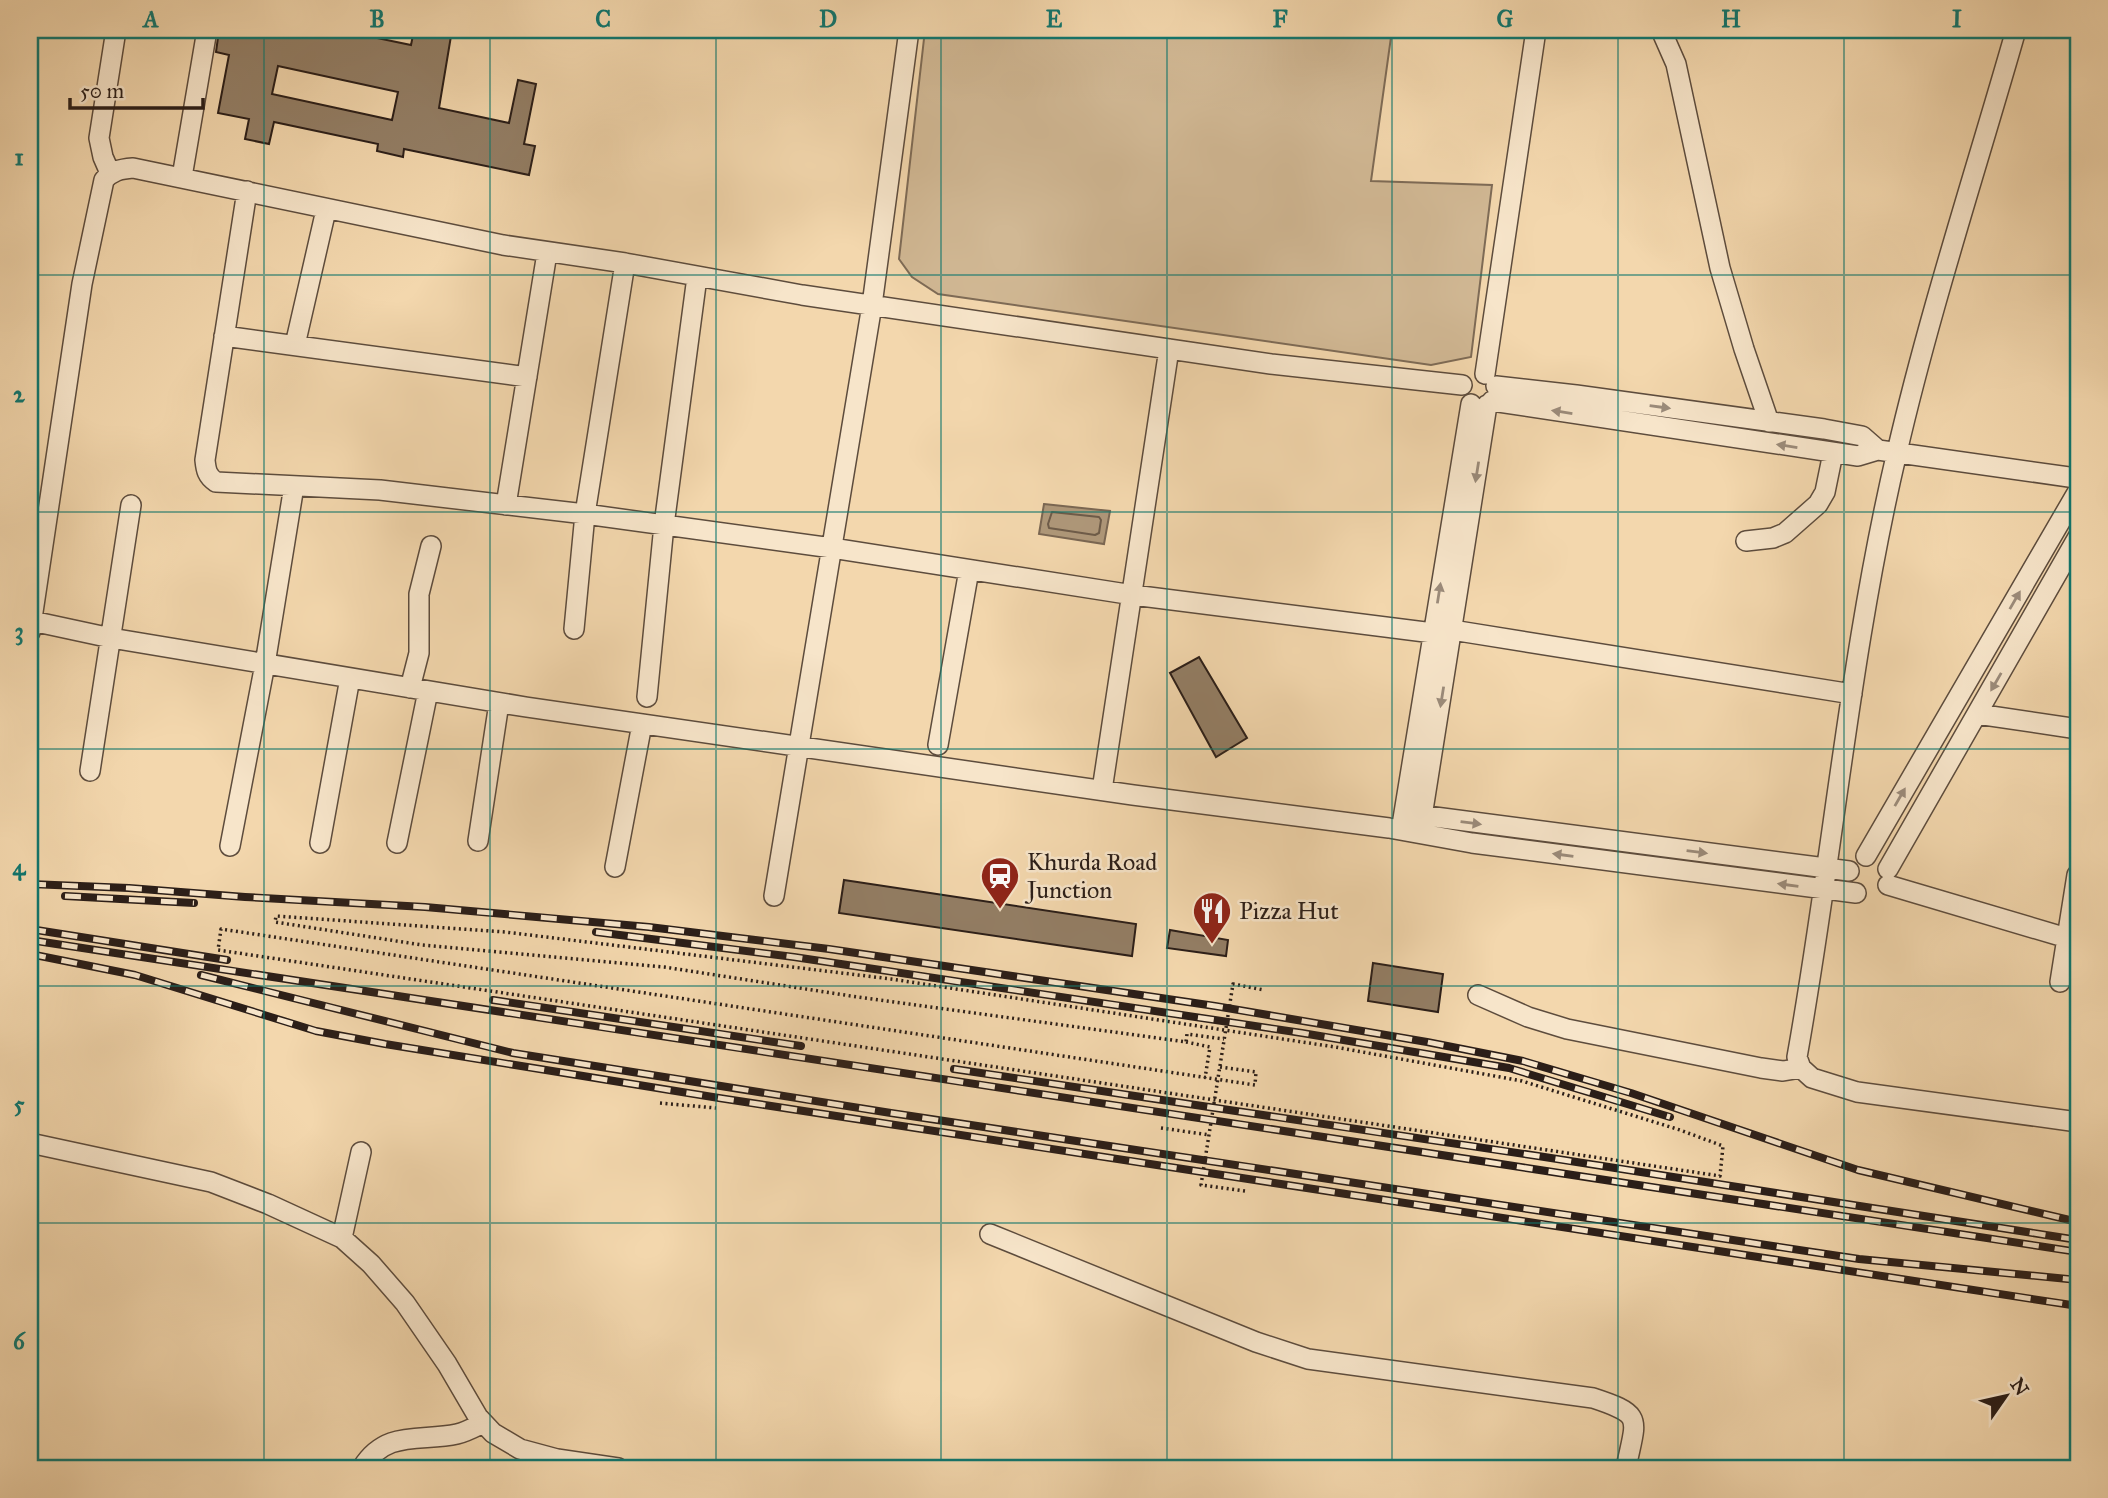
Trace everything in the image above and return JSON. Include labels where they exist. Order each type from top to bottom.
[{"type":"street","points":[[110,173],[99,138],[116,30]]},
{"type":"street","points":[[182,177],[206,30]]},
{"type":"street","points":[[774,896],[872,305],[909,30]]},
{"type":"street","points":[[1412,823],[1442,632],[1486,394],[1536,30]]},
{"type":"street","points":[[1661,30],[1676,64],[1720,268],[1769,422]]},
{"type":"street","points":[[2016,30],[1887,451],[1817,949],[1797,1057],[1801,1068],[1812,1078],[1857,1091],[2078,1122]]},
{"type":"street","points":[[1849,871],[1102,790],[419,690],[111,638],[32,614],[82,284],[101,190],[110,173],[133,168],[326,210],[547,253],[625,263],[802,295],[1324,371],[1462,384],[1463,396],[1576,394],[1862,436],[1887,451]]},
{"type":"street","points":[[247,191],[205,470],[216,482],[380,490],[586,514],[832,548],[1133,595],[1442,632],[1852,694]]},
{"type":"street","points":[[295,345],[326,210]]},
{"type":"street","points":[[506,505],[547,253]]},
{"type":"street","points":[[574,629],[586,514],[625,263]]},
{"type":"street","points":[[646,697],[664,525],[697,276]]},
{"type":"street","points":[[224,335],[527,377]]},
{"type":"street","points":[[1102,790],[1169,349]]},
{"type":"street","points":[[1486,394],[1833,453],[1858,456],[1887,451],[2078,483],[1866,856],[1854,862],[1849,871],[1849,881],[1856,892]]},
{"type":"street","points":[[1746,541],[1773,538],[1785,533],[1818,504],[1825,492],[1833,453]]},
{"type":"street","points":[[230,846],[265,664],[294,486]]},
{"type":"street","points":[[90,771],[131,505]]},
{"type":"street","points":[[1412,823],[1485,845],[1856,892],[1868,898],[1875,896],[1881,893],[1977,714],[2071,565],[2078,537]]},
{"type":"street","points":[[397,843],[419,690],[419,594],[431,546]]},
{"type":"street","points":[[937,745],[969,570]]},
{"type":"street","points":[[320,842],[350,678]]},
{"type":"street","points":[[478,841],[499,703]]},
{"type":"street","points":[[1977,714],[2078,729]]},
{"type":"street","points":[[615,867],[642,724]]},
{"type":"street","points":[[1866,856],[1879,859],[1888,877],[2067,937]]},
{"type":"street","points":[[2060,982],[2077,875]]},
{"type":"street","points":[[1478,995],[1528,1017],[1567,1029],[1761,1068],[1783,1071],[1801,1068]]},
{"type":"street","points":[[30,1143],[211,1182],[268,1204],[342,1238],[371,1264],[405,1303],[447,1364],[464,1396],[493,1433],[520,1449],[557,1460],[618,1468]]},
{"type":"street","points":[[342,1238],[361,1152]]},
{"type":"street","points":[[990,1234],[1256,1342],[1308,1359],[1593,1398],[1621,1407],[1630,1413],[1634,1422],[1626,1468]]},
{"type":"street","points":[[362,1468],[382,1447],[396,1440],[460,1433],[483,1423]]},
{"type":"path","points":[[1205,1078],[1210,1047],[1186,1042],[851,996],[664,967],[422,945],[275,922],[276,916],[505,932],[891,979],[1335,1047],[1522,1081],[1680,1130],[1723,1146],[1720,1176],[218,950],[221,929],[1205,1078],[1255,1085],[1256,1072],[1220,1067]]},
{"type":"path","points":[[1245,1191],[1202,1185],[1233,985],[1264,990]]},
{"type":"path","points":[[1186,1042],[1187,1034],[1224,1039]]},
{"type":"path","points":[[660,1103],[716,1108]]},
{"type":"path","points":[[1161,1128],[1210,1135]]},
{"type":"shaded area","points":[[925,30],[1392,30],[1371,181],[1492,185],[1471,357],[1431,365],[938,294],[912,277],[899,259]]},
{"type":"water","points":[[1044,504],[1110,511],[1104,544],[1039,534]]},
{"type":"building","points":[[219,30],[348,30],[411,45],[414,30],[452,30],[439,108],[509,123],[518,80],[536,84],[524,144],[535,146],[529,175],[404,149],[403,157],[377,151],[378,144],[274,122],[269,144],[245,139],[249,119],[218,113],[229,55],[216,52]],"holes":[[[278,66],[398,92],[392,120],[272,94]]]},
{"type":"building","points":[[1199,657],[1247,738],[1216,757],[1170,673]]},
{"type":"building","points":[[844,880],[1136,924],[1132,956],[839,913]]},
{"type":"building","points":[[1170,930],[1228,940],[1226,956],[1167,948]]},
{"type":"building","points":[[1373,963],[1443,974],[1438,1012],[1368,1001]]},
{"type":"railway","points":[[30,884],[425,907],[649,927],[829,949],[1215,1006],[1523,1061],[1631,1093],[1858,1170],[2078,1222]]},
{"type":"railway","points":[[65,896],[194,903]]},
{"type":"railway","points":[[30,929],[227,960]]},
{"type":"railway","points":[[596,932],[794,957],[1302,1033],[1509,1068],[1670,1117]]},
{"type":"railway","points":[[30,940],[2078,1252]]},
{"type":"railway","points":[[30,954],[135,975],[316,1031],[385,1044],[719,1098],[2078,1306]]},
{"type":"railway","points":[[201,975],[513,1053],[891,1113],[1859,1259],[2078,1280]]},
{"type":"railway","points":[[493,1000],[801,1046]]},
{"type":"railway","points":[[954,1069],[2078,1240]]},
{"type":"place","name":"Khurda Road Junction","points":[[1000,910]]},
{"type":"place","name":"Pizza Hut","points":[[1212,945]]}]
